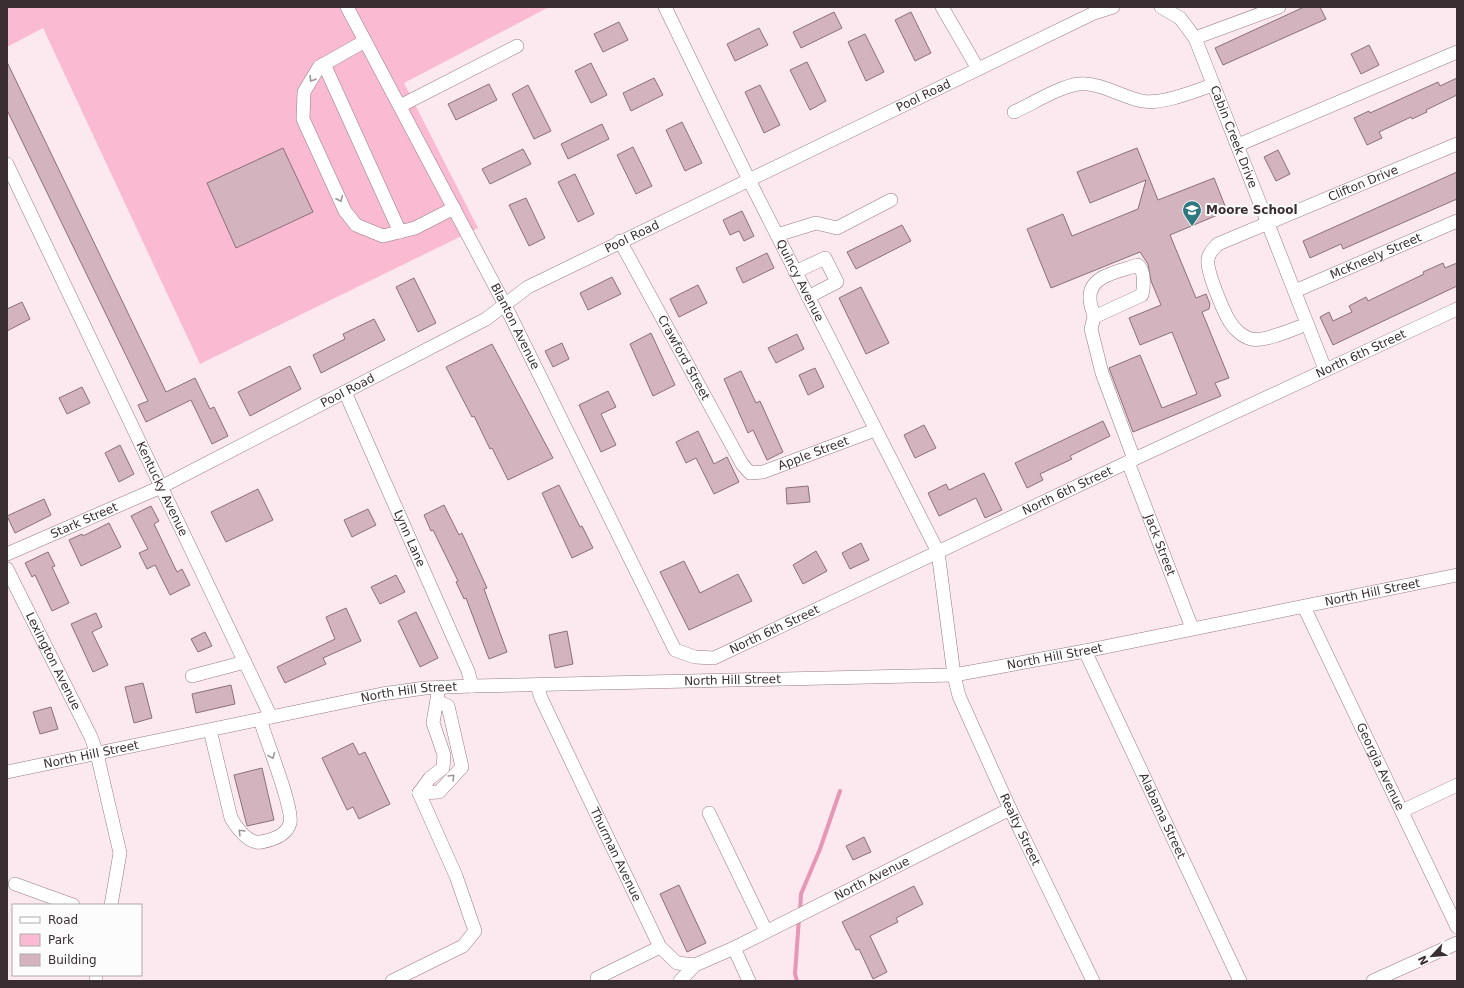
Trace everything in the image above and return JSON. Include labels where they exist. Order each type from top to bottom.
[{"type":"street","name":"Blanton Avenue","points":[[347,7],[505,305],[675,650]]},
{"type":"street","name":"Quincy Avenue","points":[[665,7],[795,272],[938,552]]},
{"type":"street","points":[[942,7],[978,69]]},
{"type":"street","name":"Pool Road","points":[[161,486],[486,319],[528,287],[1094,13],[1112,7]]},
{"type":"street","name":"Cabin Creek Drive","points":[[1161,7],[1180,18],[1195,38],[1325,370]]},
{"type":"street","points":[[1195,38],[1278,7]]},
{"type":"street","points":[[365,40],[320,67],[304,92],[303,119],[345,211],[356,225],[383,236],[415,228],[454,208]]},
{"type":"street","points":[[400,106],[517,46]]},
{"type":"street","points":[[1238,145],[1457,52]]},
{"type":"street","points":[[324,64],[400,232]]},
{"type":"street","points":[[1014,112],[1062,90],[1079,84],[1094,86],[1143,101],[1157,102],[1213,85]]},
{"type":"street","name":"Clifton Drive","points":[[1307,324],[1262,339],[1251,339],[1237,331],[1229,322],[1208,271],[1208,258],[1211,250],[1218,244],[1268,222],[1457,144]]},
{"type":"street","name":"Kentucky Avenue","points":[[7,164],[245,662],[265,718],[266,740],[279,773],[290,817],[287,828],[278,837],[255,842],[249,839],[237,828],[231,818],[210,730]]},
{"type":"street","points":[[777,235],[816,223],[837,228],[891,200]]},
{"type":"street","name":"McKneely Street","points":[[1295,291],[1457,221]]},
{"type":"street","name":"Crawford Street","points":[[620,242],[742,464],[750,473]]},
{"type":"street","points":[[795,272],[825,258],[836,282],[808,297]]},
{"type":"street","name":"Jack Street","points":[[1094,317],[1142,295],[1144,288],[1142,268],[1138,265],[1097,280],[1091,285],[1089,298],[1094,317],[1091,329],[1102,373],[1131,460],[1192,628]]},
{"type":"street","name":"North 6th Street","points":[[675,650],[695,657],[714,658],[1131,460],[1457,308]]},
{"type":"street","name":"Lynn Lane","points":[[345,392],[468,671],[472,686]]},
{"type":"street","name":"Apple Street","points":[[750,473],[763,472],[875,430]]},
{"type":"street","name":"Stark Street","points":[[7,554],[161,486]]},
{"type":"street","name":"Realty Street","points":[[938,552],[954,675],[959,696],[1010,809],[1093,981]]},
{"type":"street","name":"Lexington Avenue","points":[[7,569],[91,737],[97,754],[120,854],[111,904]]},
{"type":"street","name":"North Hill Street","points":[[7,772],[382,694],[439,687],[682,680],[867,678],[954,675],[1085,651],[1457,575]]},
{"type":"street","name":"Georgia Avenue","points":[[1304,606],[1457,927]]},
{"type":"street","name":"Alabama Street","points":[[1085,651],[1240,981]]},
{"type":"street","points":[[192,676],[245,662]]},
{"type":"street","name":"Thurman Avenue","points":[[537,685],[541,698],[660,947],[677,964],[696,965],[734,948]]},
{"type":"street","points":[[419,793],[430,778],[443,768],[444,755],[433,723],[439,687]]},
{"type":"street","points":[[419,793],[438,792],[462,767],[448,706],[437,701]]},
{"type":"street","points":[[1402,811],[1457,785]]},
{"type":"street","points":[[392,981],[463,946],[475,931],[456,876],[419,793]]},
{"type":"street","name":"North Avenue","points":[[734,948],[1010,809]]},
{"type":"street","points":[[709,814],[766,931]]},
{"type":"street","points":[[15,884],[70,904]]},
{"type":"street","points":[[1373,981],[1457,943]]},
{"type":"street","points":[[597,981],[597,978],[660,947]]},
{"type":"street","points":[[734,948],[749,981]]},
{"type":"street","points":[[680,981],[696,965]]},
{"type":"green space","points":[[7,7],[549,7],[404,83],[478,228],[200,364],[43,28],[7,47]]},
{"type":"building","points":[[1304,7],[1320,7],[1326,19],[1223,65],[1215,48]]},
{"type":"building","points":[[834,12],[842,28],[801,48],[793,32]]},
{"type":"building","points":[[911,12],[931,53],[915,61],[895,20]]},
{"type":"building","points":[[619,22],[628,40],[603,52],[594,34]]},
{"type":"building","points":[[759,28],[768,45],[735,61],[727,44]]},
{"type":"building","points":[[865,34],[884,72],[866,81],[848,42]]},
{"type":"building","points":[[1369,45],[1379,65],[1361,74],[1351,54]]},
{"type":"building","points":[[7,62],[166,392],[195,378],[210,409],[214,407],[228,436],[212,444],[191,400],[146,422],[138,405],[148,401],[7,110]]},
{"type":"building","points":[[807,62],[826,101],[810,110],[790,70]]},
{"type":"building","points":[[591,63],[607,95],[591,103],[575,71]]},
{"type":"building","points":[[654,78],[663,95],[631,111],[623,93]]},
{"type":"building","points":[[1457,78],[1457,95],[1426,110],[1427,112],[1412,119],[1411,117],[1379,132],[1382,138],[1367,145],[1354,118],[1369,111],[1370,113],[1438,82],[1440,86]]},
{"type":"building","points":[[489,84],[497,100],[456,120],[448,104]]},
{"type":"building","points":[[528,85],[551,131],[534,139],[512,94]]},
{"type":"building","points":[[760,85],[780,125],[764,133],[745,92]]},
{"type":"building","points":[[682,122],[702,163],[685,171],[666,130]]},
{"type":"building","points":[[602,124],[609,139],[568,159],[561,144]]},
{"type":"building","points":[[633,147],[652,186],[636,194],[617,155]]},
{"type":"building","points":[[283,148],[313,212],[236,248],[207,183]]},
{"type":"building","points":[[1137,148],[1158,200],[1214,178],[1227,211],[1170,235],[1196,298],[1206,294],[1210,304],[1209,309],[1202,312],[1229,378],[1215,383],[1221,396],[1133,432],[1109,368],[1140,355],[1162,408],[1197,394],[1172,332],[1140,345],[1129,318],[1161,305],[1151,281],[1148,264],[1140,252],[1051,288],[1027,229],[1063,214],[1072,236],[1138,209],[1146,180],[1090,203],[1077,172]]},
{"type":"building","points":[[523,149],[531,164],[490,184],[482,169]]},
{"type":"building","points":[[1278,150],[1290,174],[1276,181],[1264,157]]},
{"type":"building","points":[[1457,172],[1457,199],[1343,249],[1341,244],[1310,258],[1303,241]]},
{"type":"building","points":[[575,174],[594,214],[578,222],[558,182]]},
{"type":"building","points":[[526,198],[545,238],[529,246],[509,205]]},
{"type":"building","points":[[742,211],[754,236],[744,241],[739,231],[730,235],[723,220]]},
{"type":"building","points":[[902,225],[911,241],[856,269],[847,252]]},
{"type":"building","points":[[767,253],[774,268],[743,283],[736,268]]},
{"type":"building","points":[[1443,263],[1445,268],[1457,263],[1457,286],[1333,345],[1320,317],[1329,312],[1333,321],[1352,312],[1349,306],[1366,297],[1368,301],[1424,274],[1423,272]]},
{"type":"building","points":[[612,277],[621,294],[588,310],[580,293]]},
{"type":"building","points":[[414,278],[436,323],[418,332],[396,287]]},
{"type":"building","points":[[698,285],[707,303],[679,317],[670,299]]},
{"type":"building","points":[[861,287],[889,343],[866,354],[839,298]]},
{"type":"building","points":[[22,302],[30,319],[7,331],[7,309]]},
{"type":"building","points":[[374,319],[385,340],[321,373],[313,355],[345,339],[343,334]]},
{"type":"building","points":[[651,333],[675,385],[653,396],[630,344]]},
{"type":"building","points":[[797,334],[804,349],[776,363],[768,348]]},
{"type":"building","points":[[562,343],[569,359],[553,367],[545,351]]},
{"type":"building","points":[[492,344],[553,458],[508,480],[492,448],[490,449],[474,416],[472,417],[446,367]]},
{"type":"building","points":[[290,366],[301,389],[250,416],[238,392]]},
{"type":"building","points":[[815,368],[824,387],[808,395],[799,375]]},
{"type":"building","points":[[741,371],[756,403],[760,401],[783,452],[767,460],[753,430],[748,433],[724,379]]},
{"type":"building","points":[[82,387],[90,403],[67,414],[59,398]]},
{"type":"building","points":[[608,391],[616,407],[601,414],[616,445],[601,452],[579,405]]},
{"type":"building","points":[[1103,421],[1110,436],[1070,456],[1072,459],[1040,474],[1043,480],[1027,488],[1015,463]]},
{"type":"building","points":[[924,425],[936,448],[915,458],[904,435]]},
{"type":"building","points":[[698,431],[714,464],[727,457],[739,482],[714,494],[696,458],[686,463],[676,442]]},
{"type":"building","points":[[120,445],[134,474],[119,482],[105,453]]},
{"type":"building","points":[[984,473],[1002,510],[985,518],[976,498],[939,516],[928,493],[946,484],[949,490]]},
{"type":"building","points":[[559,485],[580,527],[582,526],[593,548],[572,558],[542,493]]},
{"type":"building","points":[[808,486],[810,502],[787,504],[786,488]]},
{"type":"building","points":[[258,489],[273,520],[226,542],[211,512]]},
{"type":"building","points":[[44,499],[51,515],[15,533],[7,516]]},
{"type":"building","points":[[444,505],[459,535],[462,533],[487,588],[484,589],[507,652],[489,659],[466,598],[464,599],[456,582],[458,581],[424,515]]},
{"type":"building","points":[[151,506],[159,521],[154,524],[177,572],[182,569],[190,585],[170,595],[155,565],[147,569],[139,553],[148,549],[131,516]]},
{"type":"building","points":[[368,509],[376,525],[352,537],[344,520]]},
{"type":"building","points":[[109,523],[121,547],[81,566],[69,540],[82,534],[83,536]]},
{"type":"building","points":[[861,543],[869,560],[850,569],[842,553]]},
{"type":"building","points":[[816,551],[827,571],[803,584],[793,565]]},
{"type":"building","points":[[48,552],[55,566],[52,567],[69,603],[52,611],[35,575],[32,577],[25,563]]},
{"type":"building","points":[[684,561],[700,593],[738,574],[752,601],[689,630],[660,572]]},
{"type":"building","points":[[396,575],[405,592],[380,604],[371,587]]},
{"type":"building","points":[[346,608],[361,641],[323,658],[326,664],[285,683],[277,667],[335,639],[326,617]]},
{"type":"building","points":[[416,612],[438,658],[420,667],[398,621]]},
{"type":"building","points":[[96,613],[102,627],[92,632],[108,665],[93,672],[71,624]]},
{"type":"building","points":[[567,631],[573,664],[555,668],[549,635]]},
{"type":"building","points":[[205,632],[212,646],[198,652],[191,639]]},
{"type":"building","points":[[143,683],[152,718],[134,723],[125,687]]},
{"type":"building","points":[[231,685],[235,704],[196,713],[192,694]]},
{"type":"building","points":[[51,707],[58,729],[40,734],[33,712]]},
{"type":"building","points":[[353,743],[359,755],[365,752],[390,804],[359,819],[353,807],[347,810],[322,758]]},
{"type":"building","points":[[262,768],[274,820],[247,826],[234,775]]},
{"type":"building","points":[[864,837],[871,852],[853,860],[846,846]]},
{"type":"building","points":[[679,885],[706,943],[687,952],[660,894]]},
{"type":"building","points":[[914,886],[923,904],[896,918],[898,922],[870,936],[887,972],[873,979],[859,949],[856,950],[842,922]]},
{"type":"waterway","points":[[800,911],[801,894],[820,849],[840,791]]},
{"type":"waterway","points":[[797,981],[795,974],[799,918]]},
{"type":"place","name":"Moore School","points":[[1192,227]]}]
